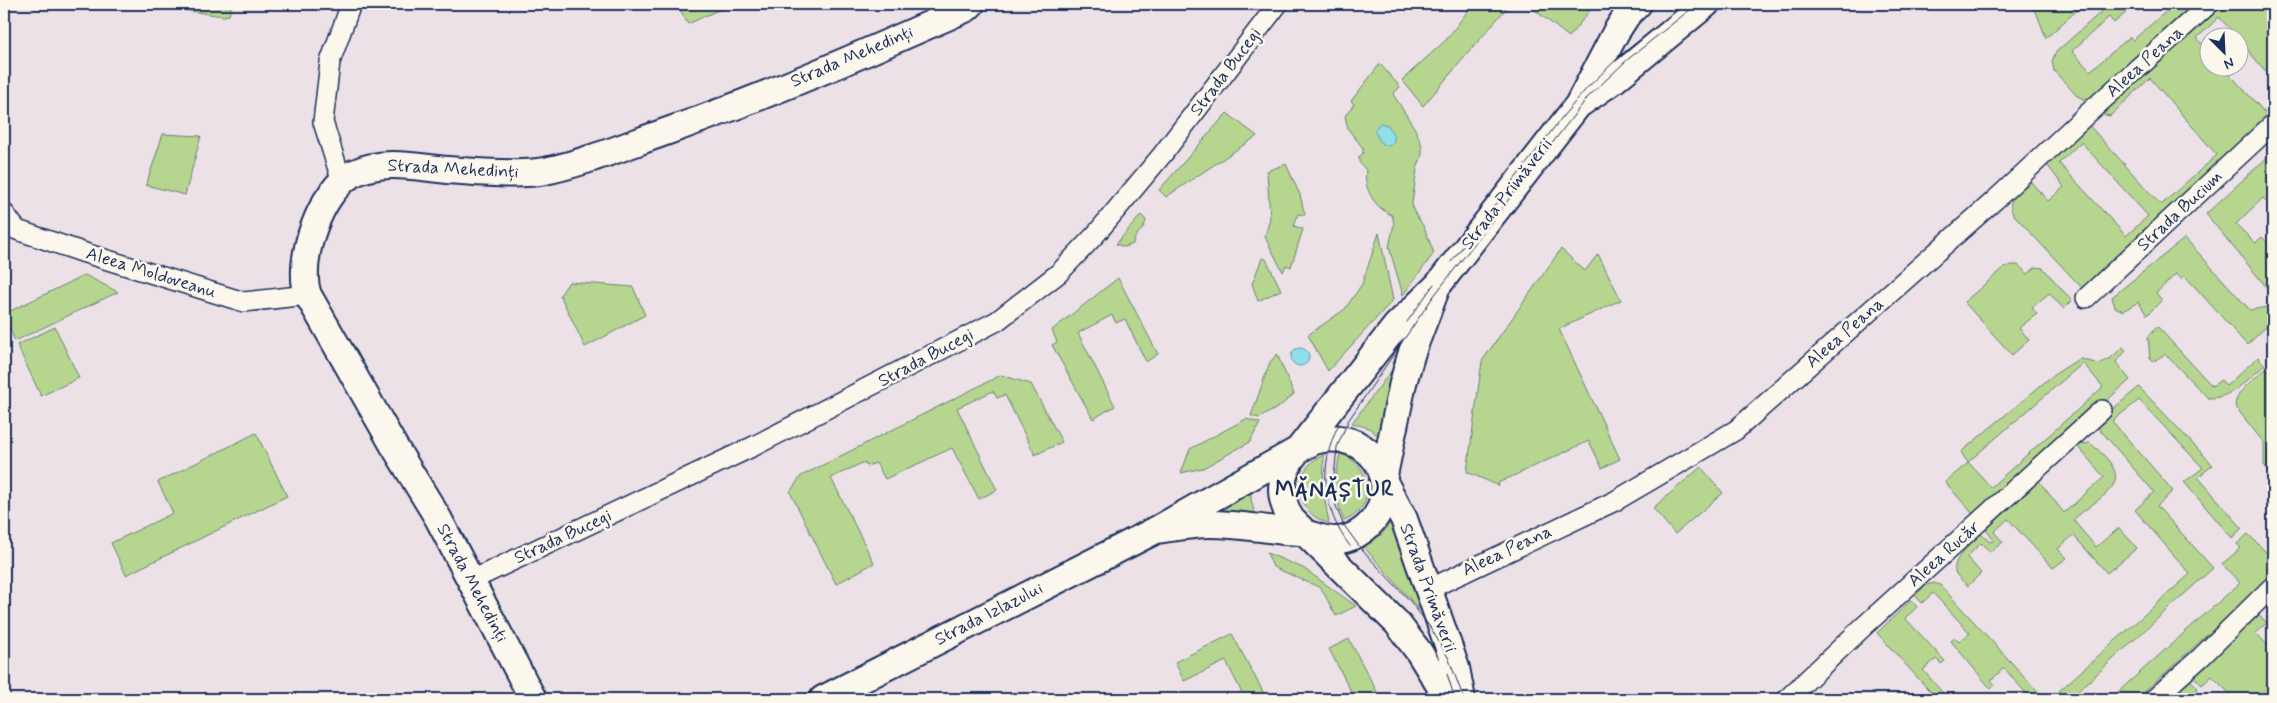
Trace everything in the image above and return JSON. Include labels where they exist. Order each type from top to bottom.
[{"type":"main road","name":"Strada Mehedinți","points":[[533,699],[472,580],[308,295],[304,283],[304,270],[311,238],[325,202],[342,182],[352,174],[364,169],[387,165],[448,170],[533,173],[590,160],[707,118],[858,56],[967,8],[971,4]]},
{"type":"main road","name":"Strada Primăverii","points":[[1448,699],[1419,652],[1397,623],[1291,519],[1282,500],[1281,489],[1284,473],[1291,459],[1396,326],[1438,285],[1578,104],[1616,32],[1638,4]]},
{"type":"main road","name":"Strada Primăverii","points":[[1578,104],[1614,80],[1706,4]]},
{"type":"main road","name":"Strada Primăverii","points":[[1438,285],[1412,352],[1403,383],[1383,480],[1404,519],[1456,668],[1462,699]]},
{"type":"main road","name":"Strada Primăverii","points":[[1298,451],[1323,438],[1349,440],[1372,456],[1381,471],[1384,490],[1380,510],[1371,522],[1351,537],[1334,540],[1315,537],[1306,533]]},
{"type":"main road","name":"Strada Izlazului","points":[[823,699],[1156,530],[1298,451]]},
{"type":"main road","name":"Strada Izlazului","points":[[1156,530],[1208,524],[1306,533]]},
{"type":"street","points":[[342,182],[323,122],[330,62],[352,4]]},
{"type":"street","name":"Strada Bucegi","points":[[472,580],[754,446],[997,321],[1059,273],[1096,234],[1162,155],[1278,4]]},
{"type":"street","name":"Aleea Peana","points":[[1429,589],[1615,501],[1736,430],[1996,200],[2086,115],[2210,4]]},
{"type":"street","name":"Strada Bucium","points":[[2086,298],[2273,124]]},
{"type":"street","name":"Aleea Moldoveanu","points":[[4,212],[17,230],[244,302],[308,295]]},
{"type":"street","name":"Aleea Rucăr","points":[[1787,699],[1863,627],[2102,410]]},
{"type":"street","points":[[2154,699],[2201,657],[2273,586]]},
{"type":"green space","points":[[178,4],[232,4],[229,15],[223,16],[176,9]]},
{"type":"green space","points":[[677,4],[731,4],[688,24]]},
{"type":"green space","points":[[1473,4],[1510,4],[1423,106],[1402,80],[1446,40]]},
{"type":"green space","points":[[1527,4],[1595,4],[1569,37]]},
{"type":"green space","points":[[2028,4],[2084,4],[2046,38],[2037,14]]},
{"type":"green space","points":[[2110,4],[2136,4],[2114,23],[2109,17],[2072,51],[2090,71],[2130,37],[2133,40],[2175,4],[2200,4],[2093,97],[2084,99],[2077,96],[2054,71],[2052,61],[2056,52]]},
{"type":"green space","points":[[2221,4],[2273,4],[2273,80],[2250,53],[2250,28],[2229,28],[2219,17],[2207,28],[2200,28],[2200,35],[2197,38],[2200,42],[2200,78],[2233,78],[2266,114],[2273,107],[2273,116],[2084,290],[2013,214],[2011,208],[2014,195],[2031,182],[2048,201],[2064,187],[2045,162],[2087,123],[2161,205],[2217,155],[2150,78],[2110,116],[2100,114],[2104,106]],"holes":[[[2081,142],[2148,216],[2126,236],[2059,163]]]},
{"type":"green space","points":[[1380,64],[1400,87],[1393,94],[1415,129],[1422,145],[1422,155],[1417,169],[1412,203],[1413,210],[1424,227],[1434,253],[1403,295],[1389,247],[1394,224],[1392,215],[1380,208],[1368,191],[1366,170],[1359,162],[1363,148],[1348,129],[1345,116],[1354,104],[1351,101]]},
{"type":"green space","points":[[1227,113],[1257,136],[1166,197],[1159,190]]},
{"type":"green space","points":[[163,134],[201,136],[185,195],[146,185]]},
{"type":"green space","points":[[2273,152],[2273,200],[2269,204],[2263,198],[2236,224],[2255,243],[2262,237],[2273,248],[2273,295],[2206,214]]},
{"type":"green space","points":[[1286,164],[1300,195],[1305,215],[1298,214],[1294,226],[1303,229],[1291,267],[1286,265],[1283,272],[1265,237],[1270,218],[1267,171]]},
{"type":"green space","points":[[1141,215],[1146,220],[1145,224],[1133,244],[1124,247],[1116,244]]},
{"type":"green space","points":[[1379,233],[1393,300],[1328,371],[1308,335],[1345,309],[1362,284]]},
{"type":"green space","points":[[2185,238],[2250,310],[2267,307],[2273,315],[2273,335],[2266,327],[2247,345],[2185,276],[2182,279],[2176,274],[2156,293],[2162,300],[2147,315],[2138,302],[2123,311],[2115,307],[2112,297]]},
{"type":"green space","points":[[1561,249],[1585,271],[1598,254],[1621,300],[1559,329],[1620,459],[1602,468],[1589,441],[1498,483],[1499,486],[1467,472],[1482,361]]},
{"type":"green space","points":[[1262,258],[1266,259],[1281,290],[1258,301],[1252,284]]},
{"type":"green space","points":[[2018,265],[2028,274],[2036,267],[2043,268],[2072,301],[2064,309],[2049,293],[2032,308],[2037,314],[2019,328],[2029,340],[2012,355],[1964,302],[2005,267]]},
{"type":"green space","points":[[85,275],[118,292],[15,341],[4,314]]},
{"type":"green space","points":[[1118,278],[1158,354],[1146,362],[1125,319],[1116,323],[1112,315],[1078,333],[1115,406],[1093,419],[1052,345],[1057,342],[1052,330]]},
{"type":"green space","points":[[569,282],[633,287],[645,315],[585,347],[560,295]]},
{"type":"green space","points":[[2157,326],[2212,386],[2221,380],[2226,386],[2258,357],[2265,365],[2232,392],[2208,398],[2165,354],[2154,361],[2150,358],[2148,337]]},
{"type":"green space","points":[[55,327],[79,378],[41,396],[17,345]]},
{"type":"green space","points":[[2123,347],[2126,351],[2116,362],[2130,380],[1979,512],[1972,513],[1945,482],[1968,463],[1961,452],[2052,376],[2077,360],[2081,359],[2099,364],[2111,358]],"holes":[[[2083,363],[2103,387],[1991,487],[1968,462]]]},
{"type":"green space","points":[[1277,354],[1294,394],[1279,407],[1259,418],[1251,416],[1270,362]]},
{"type":"green space","points":[[2267,368],[2273,375],[2273,471],[2270,473],[2264,465],[2264,443],[2235,406],[2236,400],[2243,390]]},
{"type":"green space","points":[[1392,370],[1383,440],[1369,428],[1352,423]]},
{"type":"green space","points":[[1001,375],[1031,384],[1062,442],[1035,455],[1005,395],[997,398],[993,391],[957,408],[997,490],[979,499],[952,448],[885,479],[876,463],[867,466],[864,462],[831,478],[874,563],[836,584],[790,492],[801,476]]},
{"type":"green space","points":[[2139,387],[2213,465],[2198,477],[2242,528],[2232,538],[2184,482],[2203,468],[2139,400],[2112,421],[2173,491],[2157,506],[2213,568],[2076,693],[2081,699],[2067,699],[2059,691],[2190,574],[2135,510],[2154,492],[2095,424]]},
{"type":"green space","points":[[1246,419],[1260,423],[1250,442],[1203,468],[1181,473],[1190,449]]},
{"type":"green space","points":[[256,433],[287,496],[126,575],[111,543],[173,513],[158,482]]},
{"type":"green space","points":[[2090,443],[2105,457],[2113,468],[2115,478],[2113,486],[2106,494],[2073,520],[2096,547],[2119,528],[2137,548],[2107,573],[2073,535],[2058,549],[2067,558],[2053,568],[2008,519],[1994,532],[2003,542],[1990,552],[1981,543],[1967,557],[1981,573],[1968,586],[1956,574],[1956,563],[1959,557],[1981,534],[1990,542],[1994,540],[1986,530],[2039,481],[2064,513],[2104,477],[2078,447],[2081,444]]},
{"type":"green space","points":[[1340,454],[1351,459],[1359,466],[1365,476],[1367,486],[1362,506],[1355,515],[1344,521],[1336,488]]},
{"type":"green space","points":[[1324,455],[1323,490],[1329,523],[1317,518],[1308,510],[1300,490],[1305,470],[1313,461]]},
{"type":"green space","points":[[1701,467],[1723,493],[1675,534],[1653,508]]},
{"type":"green space","points":[[1251,483],[1251,500],[1255,514],[1192,513]]},
{"type":"green space","points":[[1395,517],[1412,584],[1432,624],[1363,546],[1382,534]]},
{"type":"green space","points":[[2248,534],[2273,559],[2273,576],[2136,699],[2110,699],[2240,583],[2222,564],[2241,548],[2237,544]]},
{"type":"green space","points":[[1267,553],[1303,568],[1356,606],[1336,616],[1321,588],[1273,567]]},
{"type":"green space","points":[[1934,583],[1940,585],[2045,699],[2031,699],[2004,668],[1991,680],[1995,685],[1991,689],[1951,641],[1955,638],[1959,642],[1970,633],[1933,593],[1922,603],[1915,595],[1927,585]]},
{"type":"green space","points":[[1911,600],[1917,607],[1905,618],[1945,661],[1941,664],[1936,659],[1923,670],[1948,699],[1937,699],[1877,633]]},
{"type":"green space","points":[[2259,615],[2267,623],[2256,633],[2273,651],[2273,699],[2235,699],[2212,676],[2202,685],[2193,676]]},
{"type":"green space","points":[[1232,634],[1267,699],[1245,699],[1226,661],[1184,681],[1175,662]]},
{"type":"green space","points":[[1349,639],[1377,692],[1362,699],[1355,699],[1329,649]]},
{"type":"green space","points":[[2190,680],[2198,688],[2189,699],[2169,699]]},
{"type":"water","points":[[1380,123],[1388,125],[1394,136],[1394,142],[1388,146],[1382,144],[1374,131]]},
{"type":"water","points":[[1296,348],[1304,348],[1309,353],[1307,364],[1296,366],[1291,361],[1291,353]]},
{"type":"tram line","points":[[1451,262],[1563,116],[1587,88],[1622,54],[1685,4]]},
{"type":"tram line","points":[[1464,699],[1448,657],[1430,627],[1410,601],[1362,550],[1343,524],[1336,506],[1333,486],[1337,447],[1348,421],[1433,297],[1588,97],[1627,60],[1697,4]]},
{"type":"tram line","points":[[1407,322],[1434,284]]},
{"type":"tram line","points":[[1339,424],[1328,455],[1326,487],[1334,518],[1350,546]]},
{"type":"tram line","points":[[1447,674],[1455,699]]},
{"type":"district","name":"MĂNĂȘTUR","points":[[1335,490]]}]
